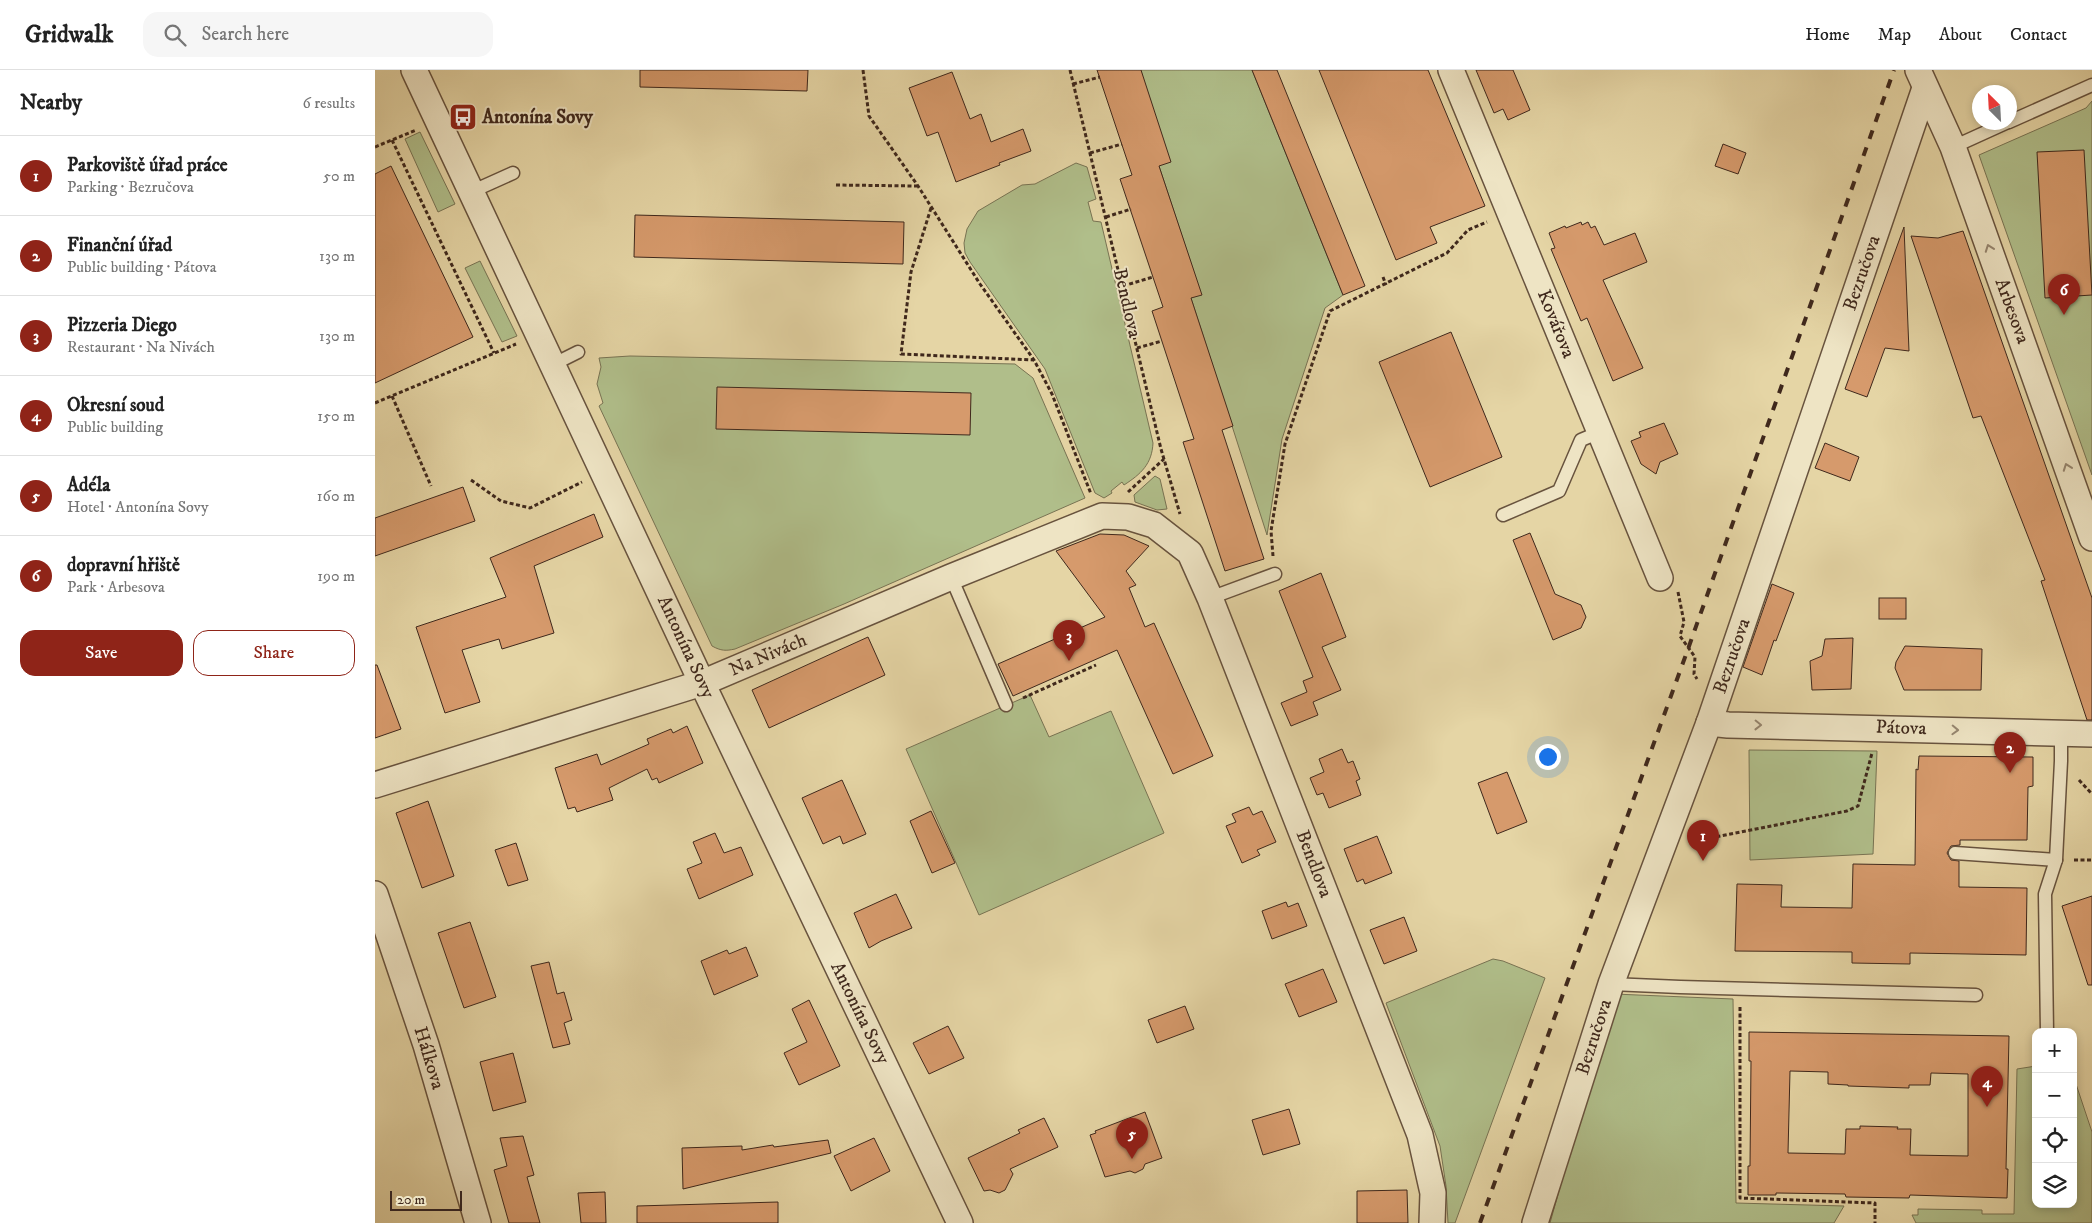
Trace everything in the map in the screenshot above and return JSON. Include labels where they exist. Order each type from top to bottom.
[{"type":"street","name":"Antonína Sovy","points":[[414,70],[439,119],[603,472],[960,1223]]},
{"type":"street","name":"Kovářova","points":[[1451,70],[1660,578]]},
{"type":"street","name":"Arbesova","points":[[1921,79],[1953,147],[2088,511],[2092,538]]},
{"type":"street","name":"Bezručova","points":[[1535,1223],[1611,984],[1713,713],[1921,79]]},
{"type":"street","name":"Na Nivách","points":[[375,785],[703,683],[951,577],[1102,516],[1128,517],[1154,525]]},
{"type":"street","name":"Bendlova","points":[[1154,525],[1190,553],[1210,598],[1420,1135],[1433,1193],[1432,1223]]},
{"type":"street","name":"Pátova","points":[[1713,713],[1729,725],[2092,734]]},
{"type":"street","name":"Hálkova","points":[[375,894],[425,1044],[478,1223]]},
{"type":"lane","points":[[2017,118],[2092,85]]},
{"type":"lane","points":[[1953,147],[1991,130]]},
{"type":"lane","points":[[473,191],[513,173]]},
{"type":"lane","points":[[554,364],[578,352]]},
{"type":"lane","points":[[1503,515],[1559,491],[1581,440],[1600,432]]},
{"type":"lane","points":[[1210,598],[1275,574]]},
{"type":"lane","points":[[951,577],[1006,705]]},
{"type":"lane","points":[[2047,1028],[2045,894],[2056,860],[2061,733]]},
{"type":"lane","points":[[1955,853],[2056,860]]},
{"type":"lane","points":[[1611,984],[1976,995]]},
{"type":"path","points":[[863,70],[869,116],[918,186],[980,284],[1034,360],[1052,394],[1094,502]]},
{"type":"path","name":"Bendlova","points":[[1070,70],[1137,348],[1181,519]]},
{"type":"path","points":[[1073,84],[1100,77]]},
{"type":"path","points":[[375,148],[439,119]]},
{"type":"path","points":[[392,140],[494,353]]},
{"type":"path","points":[[1090,153],[1122,144]]},
{"type":"path","points":[[836,185],[918,186]]},
{"type":"path","points":[[931,207],[911,272],[901,354],[1034,360]]},
{"type":"path","points":[[1106,217],[1131,209]]},
{"type":"path","points":[[1275,574],[1271,531],[1285,444],[1330,311],[1386,285],[1447,253],[1468,230],[1510,212]]},
{"type":"path","points":[[1123,286],[1153,277]]},
{"type":"path","points":[[1383,277],[1386,285]]},
{"type":"path","points":[[375,403],[540,334]]},
{"type":"path","points":[[1137,348],[1162,341]]},
{"type":"path","points":[[392,396],[431,486]]},
{"type":"path","points":[[1123,496],[1165,459]]},
{"type":"path","points":[[471,480],[501,501],[531,508],[603,472]]},
{"type":"path","points":[[1660,578],[1679,593],[1684,622],[1680,636],[1695,657],[1694,674],[1713,713]]},
{"type":"path","points":[[1006,705],[1096,665]]},
{"type":"path","points":[[1709,838],[1847,811],[1857,806],[1873,752]]},
{"type":"path","points":[[1740,989],[1740,1198],[1875,1203],[1875,1223]]},
{"type":"green space","points":[[1141,70],[1252,70],[1343,295],[1325,308],[1282,439],[1267,535],[1191,298],[1201,294],[1159,166]]},
{"type":"green space","points":[[2092,101],[2092,475],[1979,155],[2086,108]]},
{"type":"green space","points":[[420,132],[455,204],[438,212],[405,139]]},
{"type":"green space","points":[[1076,163],[1087,167],[1096,199],[1088,202],[1093,221],[1101,222],[1153,443],[1145,468],[1124,485],[1122,482],[1111,491],[1112,493],[1104,498],[1095,493],[1045,369],[970,262],[965,253],[964,243],[967,229],[978,211],[1022,185],[1035,184]]},
{"type":"green space","points":[[480,261],[517,336],[502,342],[465,268]]},
{"type":"green space","points":[[630,356],[1015,364],[1033,378],[1085,498],[844,604],[735,649],[718,649],[712,646],[599,406],[603,403],[597,384],[601,367],[599,358]]},
{"type":"green space","points":[[1155,476],[1160,479],[1167,509],[1157,510],[1135,502],[1134,495]]},
{"type":"green space","points":[[1030,695],[1049,737],[1111,711],[1164,833],[979,915],[906,749]]},
{"type":"green space","points":[[1749,750],[1877,751],[1873,854],[1750,860]]},
{"type":"green space","points":[[1493,959],[1503,961],[1545,978],[1455,1223],[1448,1223],[1446,1186],[1440,1146],[1386,1003]]},
{"type":"green space","points":[[1614,994],[1733,999],[1736,1203],[1844,1206],[1834,1223],[1550,1223]]},
{"type":"green space","points":[[2032,1067],[2032,1208],[2077,1208],[2077,1087],[2092,1132],[2092,1223],[1916,1223],[1912,1215],[1918,1215],[1918,1209],[1982,1210],[1982,1214],[2014,1214],[2017,1069]]},
{"type":"building","points":[[640,70],[808,70],[807,91],[640,87]]},
{"type":"building","points":[[1097,70],[1141,70],[1171,162],[1159,166],[1202,295],[1191,298],[1233,426],[1222,430],[1264,559],[1225,571],[1183,442],[1194,439],[1152,311],[1163,307],[1120,179],[1132,175]]},
{"type":"building","points":[[1252,70],[1277,70],[1365,286],[1343,295]]},
{"type":"building","points":[[1319,70],[1428,70],[1485,206],[1430,227],[1437,243],[1396,260]]},
{"type":"building","points":[[1476,70],[1513,70],[1530,110],[1508,120],[1503,109],[1494,113]]},
{"type":"building","points":[[952,72],[970,119],[981,114],[991,142],[1023,129],[1031,151],[956,182],[938,132],[927,136],[909,88]]},
{"type":"building","points":[[1723,144],[1746,153],[1738,174],[1715,166]]},
{"type":"building","points":[[2084,150],[2092,295],[2045,298],[2037,152]]},
{"type":"building","points":[[391,166],[473,337],[375,383],[375,174]]},
{"type":"building","points":[[635,215],[904,222],[903,264],[634,257]]},
{"type":"building","points":[[1581,222],[1582,225],[1588,222],[1591,228],[1595,226],[1604,245],[1635,233],[1647,262],[1603,280],[1643,368],[1613,381],[1587,318],[1581,321],[1551,249],[1555,248],[1549,233]]},
{"type":"building","points":[[1904,227],[1909,351],[1885,348],[1867,397],[1845,389]]},
{"type":"building","points":[[1963,231],[2092,598],[2092,720],[2087,720],[2041,581],[2045,580],[1981,416],[1973,418],[1911,236],[1938,238]]},
{"type":"building","points":[[1451,332],[1502,457],[1430,487],[1379,362]]},
{"type":"building","points":[[717,387],[971,393],[970,435],[716,429]]},
{"type":"building","points":[[1664,423],[1678,454],[1660,462],[1656,474],[1641,464],[1631,441],[1641,437],[1639,432]]},
{"type":"building","points":[[1825,443],[1859,457],[1850,481],[1815,468]]},
{"type":"building","points":[[463,487],[475,521],[375,556],[375,518]]},
{"type":"building","points":[[594,514],[603,537],[534,566],[554,633],[502,649],[499,639],[462,650],[480,702],[445,713],[416,627],[506,597],[490,558]]},
{"type":"building","points":[[1530,533],[1555,594],[1581,605],[1586,617],[1581,628],[1553,640],[1513,540]]},
{"type":"building","points":[[1100,534],[1124,535],[1149,546],[1126,571],[1136,585],[1129,588],[1145,627],[1154,623],[1213,756],[1173,774],[1117,650],[1013,696],[998,664],[1105,617],[1056,551]]},
{"type":"building","points":[[1321,573],[1346,637],[1322,647],[1341,690],[1313,702],[1318,715],[1291,726],[1281,703],[1307,692],[1303,681],[1313,677],[1279,591]]},
{"type":"building","points":[[1772,584],[1794,593],[1776,641],[1774,640],[1762,675],[1743,667]]},
{"type":"building","points":[[1879,598],[1906,598],[1906,619],[1879,619]]},
{"type":"building","points":[[868,637],[885,675],[769,728],[752,690]]},
{"type":"building","points":[[1853,638],[1851,689],[1812,690],[1810,661],[1822,656],[1825,639]]},
{"type":"building","points":[[1905,646],[1982,649],[1981,690],[1904,690],[1895,668],[1896,662]]},
{"type":"building","points":[[375,665],[377,665],[401,729],[375,738]]},
{"type":"building","points":[[687,726],[703,763],[659,783],[657,778],[652,780],[647,769],[609,788],[613,800],[577,812],[575,807],[568,809],[555,768],[597,754],[601,765],[649,744],[647,739],[671,729],[673,733]]},
{"type":"building","points":[[1342,749],[1348,763],[1353,761],[1360,779],[1356,781],[1361,795],[1329,808],[1323,793],[1317,795],[1310,778],[1324,772],[1319,759]]},
{"type":"building","points":[[1919,756],[2033,757],[2033,786],[2028,787],[2027,840],[1960,840],[1960,845],[1951,846],[1947,853],[1951,860],[1959,861],[1959,887],[2027,888],[2026,955],[1910,953],[1910,964],[1852,963],[1852,952],[1735,951],[1737,884],[1782,885],[1781,907],[1852,908],[1853,864],[1915,865],[1916,769],[1918,770]]},
{"type":"building","points":[[1507,772],[1527,822],[1497,834],[1478,783]]},
{"type":"building","points":[[842,780],[866,834],[843,844],[840,836],[823,844],[802,798]]},
{"type":"building","points":[[428,801],[454,876],[422,888],[396,813]]},
{"type":"building","points":[[1249,807],[1253,815],[1262,811],[1276,842],[1257,850],[1260,855],[1242,863],[1226,826],[1236,822],[1232,814]]},
{"type":"building","points":[[931,811],[955,863],[932,873],[910,821]]},
{"type":"building","points":[[715,833],[724,853],[741,847],[753,875],[699,899],[687,869],[702,863],[693,842]]},
{"type":"building","points":[[1377,836],[1392,873],[1365,884],[1363,879],[1357,882],[1344,849]]},
{"type":"building","points":[[516,843],[528,880],[508,886],[495,850]]},
{"type":"building","points":[[896,894],[912,928],[869,948],[854,913]]},
{"type":"building","points":[[2092,896],[2092,985],[2088,985],[2062,906]]},
{"type":"building","points":[[1286,902],[1288,907],[1298,903],[1307,926],[1272,939],[1262,911]]},
{"type":"building","points":[[1404,917],[1417,951],[1384,964],[1370,930]]},
{"type":"building","points":[[470,922],[496,997],[464,1008],[438,933]]},
{"type":"building","points":[[746,947],[758,976],[714,995],[701,961],[727,950],[729,954]]},
{"type":"building","points":[[549,962],[557,994],[564,992],[572,1020],[564,1023],[570,1044],[553,1048],[531,966]]},
{"type":"building","points":[[1323,969],[1337,1002],[1299,1017],[1285,984]]},
{"type":"building","points":[[809,1000],[840,1066],[799,1085],[784,1053],[807,1042],[792,1009]]},
{"type":"building","points":[[1185,1006],[1194,1029],[1157,1043],[1148,1020]]},
{"type":"building","points":[[948,1026],[964,1058],[929,1074],[913,1043]]},
{"type":"building","points":[[1749,1032],[2009,1036],[2007,1198],[1910,1195],[1909,1198],[1846,1197],[1845,1194],[1776,1193],[1776,1195],[1748,1195],[1751,1061],[1749,1061]],"holes":[[[1790,1071],[1828,1072],[1828,1084],[1909,1088],[1909,1085],[1930,1085],[1931,1073],[1968,1074],[1968,1156],[1910,1155],[1911,1129],[1860,1126],[1860,1129],[1846,1129],[1845,1154],[1788,1153]]]},
{"type":"building","points":[[513,1053],[526,1102],[493,1111],[480,1062]]},
{"type":"building","points":[[1289,1109],[1300,1144],[1263,1155],[1252,1120]]},
{"type":"building","points":[[1145,1112],[1162,1158],[1145,1164],[1143,1169],[1135,1173],[1130,1171],[1105,1177],[1090,1135],[1096,1133],[1095,1131]]},
{"type":"building","points":[[1044,1118],[1058,1147],[1010,1169],[1013,1174],[1005,1190],[999,1193],[990,1190],[984,1191],[968,1158],[1020,1133],[1018,1130]]},
{"type":"building","points":[[523,1136],[534,1175],[527,1177],[540,1223],[509,1223],[494,1170],[507,1166],[500,1138]]},
{"type":"building","points":[[874,1138],[890,1171],[851,1191],[834,1156]]},
{"type":"building","points":[[828,1140],[831,1153],[683,1189],[682,1148],[742,1146],[742,1150]]},
{"type":"building","points":[[1407,1190],[1408,1223],[1357,1223],[1357,1191]]},
{"type":"building","points":[[605,1192],[606,1223],[581,1223],[578,1193]]},
{"type":"building","points":[[778,1202],[778,1223],[637,1223],[637,1206]]},
{"type":"railway","points":[[1480,1223],[1688,649],[1894,70]]},
{"type":"place","name":"Antonína Sovy","points":[[463,117]]},
{"type":"place","name":"dopravní hřiště","points":[[2064,315]]},
{"type":"place","name":"Pizzeria Diego","points":[[1069,661]]},
{"type":"place","name":"Finanční úřad","points":[[2010,773]]},
{"type":"place","name":"Parkoviště úřad práce","points":[[1703,861]]},
{"type":"place","name":"Okresní soud","points":[[1987,1107]]},
{"type":"place","name":"Adéla","points":[[1132,1159]]}]
